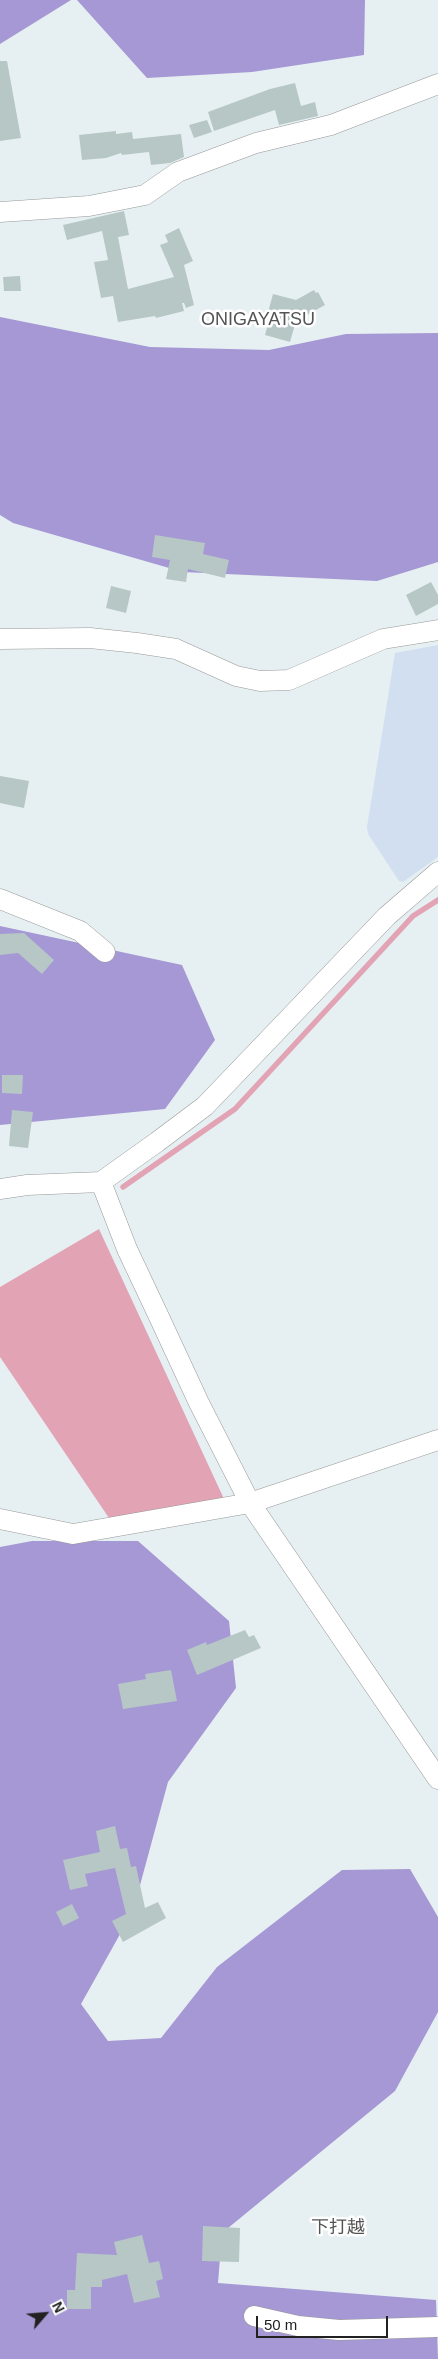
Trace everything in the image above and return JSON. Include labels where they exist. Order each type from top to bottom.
[{"type":"street","points":[[0,212],[90,206],[145,194],[187,168],[256,143],[331,125],[438,84]]},
{"type":"street","points":[[0,639],[81,638],[176,649],[236,676],[260,681],[289,680],[383,639],[417,635],[438,630]]},
{"type":"street","points":[[0,1189],[28,1185],[101,1182],[205,1106],[387,916],[438,872]]},
{"type":"street","points":[[0,899],[80,931],[105,952]]},
{"type":"street","points":[[101,1182],[127,1249],[199,1403],[250,1503],[438,1779]]},
{"type":"street","points":[[0,1519],[73,1534],[250,1503],[438,1440]]},
{"type":"street","points":[[254,2316],[298,2326],[339,2330],[438,2328]]},
{"type":"shaded area","points":[[0,0],[71,0],[0,44]]},
{"type":"shaded area","points":[[77,0],[365,0],[364,55],[252,72],[147,78]]},
{"type":"shaded area","points":[[0,317],[150,347],[269,350],[346,334],[438,333],[438,562],[377,581],[183,572],[13,523],[0,515]]},
{"type":"shaded area","points":[[438,645],[438,857],[403,882],[399,881],[368,834],[367,827],[395,653]]},
{"type":"shaded area","points":[[0,926],[182,965],[215,1040],[165,1109],[0,1125]]},
{"type":"shaded area","points":[[99,1229],[225,1501],[111,1521],[0,1357],[0,1287]]},
{"type":"shaded area","points":[[32,1541],[138,1541],[229,1621],[236,1688],[168,1782],[133,1911],[81,2004],[108,2041],[161,2038],[217,1967],[342,1870],[410,1869],[438,1917],[438,2012],[395,2091],[222,2233],[218,2283],[436,2300],[438,2359],[0,2359],[0,1547]]},
{"type":"building","points":[[0,61],[7,61],[21,138],[0,141]]},
{"type":"building","points":[[295,83],[301,106],[315,102],[318,116],[279,125],[275,110],[214,131],[208,112],[270,89]]},
{"type":"building","points":[[207,120],[212,132],[194,138],[189,125]]},
{"type":"building","points":[[116,131],[116,134],[132,132],[133,139],[181,134],[184,157],[170,163],[151,165],[149,152],[122,155],[121,153],[106,158],[82,160],[79,135]]},
{"type":"building","points":[[124,211],[129,235],[118,237],[128,289],[174,277],[160,245],[168,242],[165,235],[179,228],[193,261],[184,265],[194,305],[186,308],[184,303],[182,303],[184,311],[156,318],[155,316],[118,322],[113,296],[101,298],[94,262],[108,260],[102,231],[67,240],[63,225]]},
{"type":"building","points":[[20,276],[21,291],[4,291],[3,277]]},
{"type":"building","points":[[314,290],[316,293],[318,292],[325,305],[296,321],[290,342],[265,335],[270,317],[267,316],[273,294],[296,300]]},
{"type":"building","points":[[155,535],[205,543],[203,554],[229,560],[225,578],[188,569],[186,582],[166,579],[170,560],[152,557]]},
{"type":"building","points":[[431,582],[438,595],[438,604],[416,616],[406,595]]},
{"type":"building","points":[[111,586],[131,591],[126,613],[106,608]]},
{"type":"building","points":[[0,776],[29,781],[24,808],[0,803]]},
{"type":"building","points":[[24,933],[54,960],[42,974],[18,953],[0,955],[0,934]]},
{"type":"building","points":[[2,1075],[23,1075],[22,1094],[2,1093]]},
{"type":"building","points":[[12,1110],[33,1112],[28,1148],[9,1146]]},
{"type":"building","points":[[245,1630],[249,1637],[254,1635],[261,1648],[197,1675],[187,1650],[206,1642],[207,1645]]},
{"type":"building","points":[[171,1670],[177,1701],[123,1709],[118,1684],[146,1679],[145,1674]]},
{"type":"building","points":[[115,1826],[120,1849],[127,1848],[131,1867],[136,1866],[145,1908],[158,1902],[166,1918],[123,1942],[112,1921],[126,1914],[115,1868],[85,1874],[88,1886],[70,1890],[63,1860],[100,1852],[96,1831]]},
{"type":"building","points":[[72,1904],[79,1918],[63,1926],[56,1912]]},
{"type":"building","points":[[203,2226],[240,2228],[239,2262],[202,2261]]},
{"type":"building","points":[[142,2235],[149,2263],[159,2261],[163,2279],[156,2281],[160,2297],[134,2303],[127,2274],[102,2280],[102,2287],[91,2287],[91,2309],[67,2309],[67,2290],[75,2290],[77,2253],[117,2255],[114,2242]]},
{"type":"waterway","points":[[123,1187],[235,1109],[413,916],[438,900]]},
{"type":"district","name":"ONIGAYATSU","points":[[258,320]]},
{"type":"district","name":"下打越","points":[[338,2228]]}]
